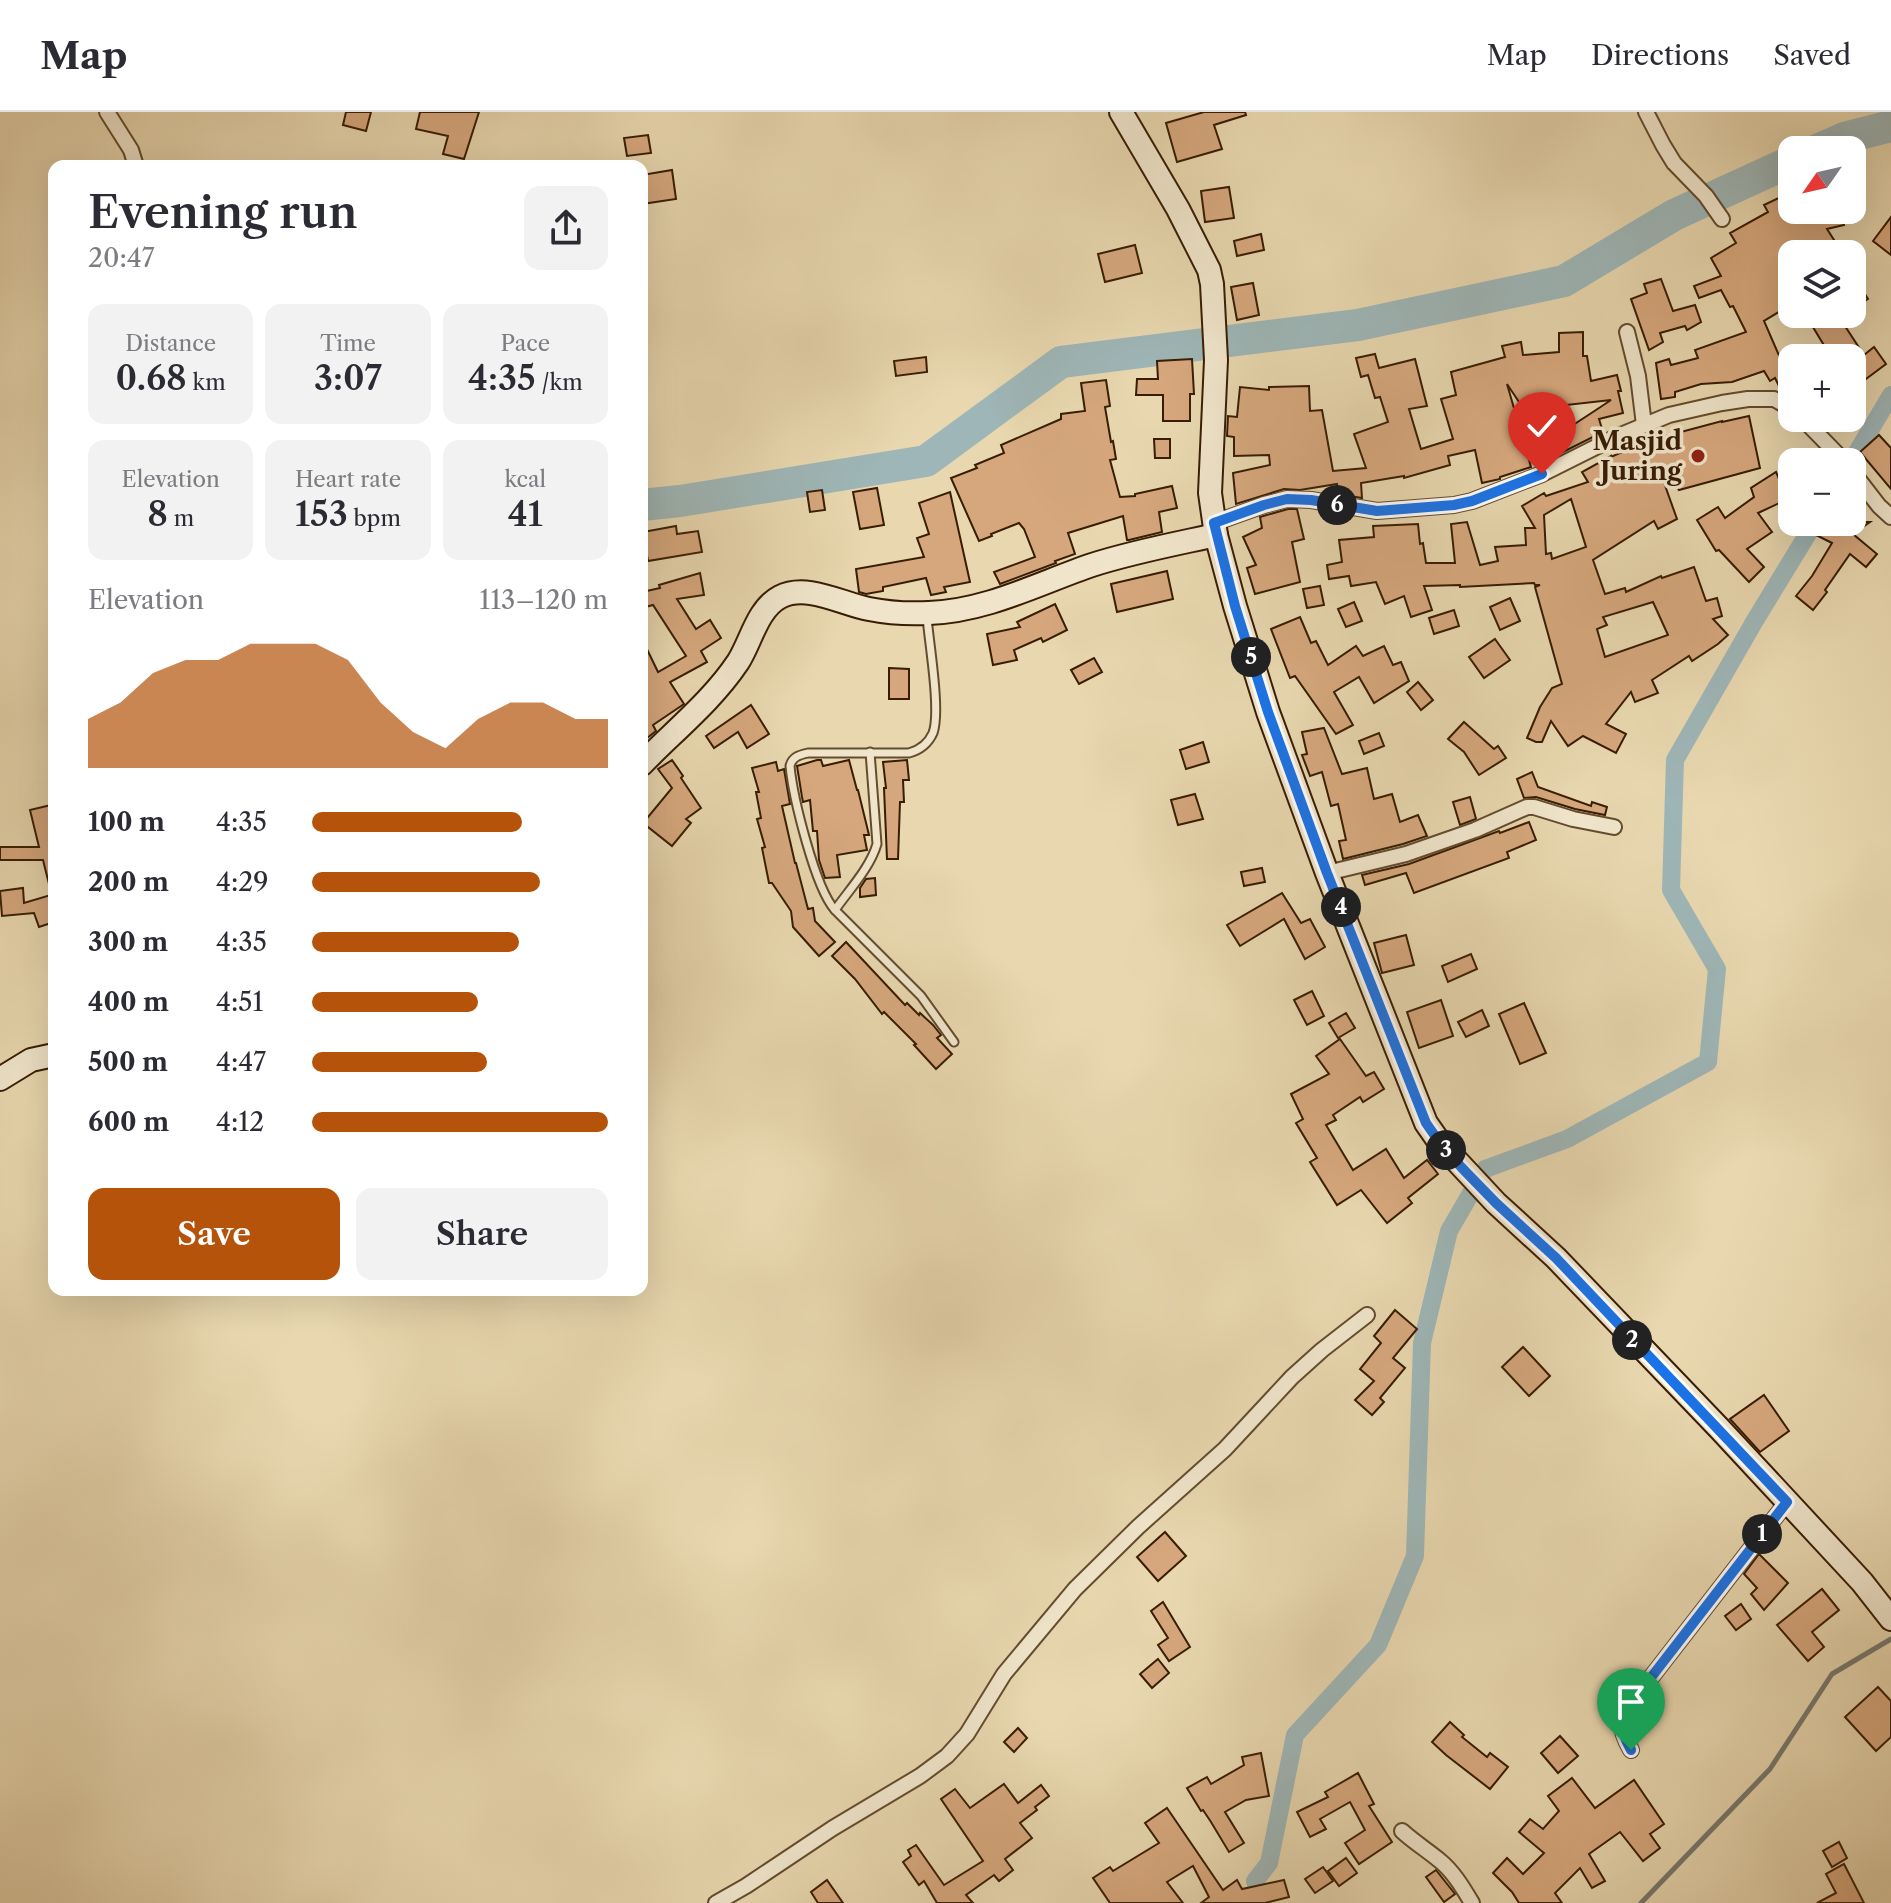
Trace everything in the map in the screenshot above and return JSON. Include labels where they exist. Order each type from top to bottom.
[{"type":"main road","points":[[1121,112],[1209,270],[1216,360],[1210,493],[1215,529],[1268,712],[1327,873],[1426,1123],[1462,1168],[1556,1258],[1862,1582],[1891,1619]]},
{"type":"main road","points":[[648,758],[709,699],[738,662],[763,614],[782,596],[804,592],[892,613],[926,614],[969,608],[1094,564],[1215,529]]},
{"type":"main road","points":[[0,1079],[31,1060],[48,1056]]},
{"type":"street","points":[[107,112],[134,160]]},
{"type":"street","points":[[1646,112],[1674,163],[1722,219]]},
{"type":"street","points":[[1627,332],[1638,376],[1644,425]]},
{"type":"street","points":[[1215,529],[1264,505],[1287,499],[1377,511],[1472,501],[1542,474],[1669,415],[1748,399],[1778,401]]},
{"type":"street","points":[[1817,432],[1832,448]]},
{"type":"street","points":[[1866,489],[1891,517]]},
{"type":"street","points":[[1327,873],[1406,854],[1475,830],[1527,807],[1614,827]]},
{"type":"street","points":[[716,1903],[947,1756],[967,1734],[1004,1674],[1075,1589],[1225,1449],[1292,1377],[1340,1334],[1367,1315]]},
{"type":"street","points":[[1631,1750],[1620,1729],[1622,1718],[1787,1502]]},
{"type":"street","points":[[1402,1831],[1449,1869],[1472,1903]]},
{"type":"lane","points":[[926,614],[935,721],[928,741],[909,753],[808,753],[791,760],[790,766],[801,818],[826,899],[921,996],[954,1042]]},
{"type":"lane","points":[[835,910],[877,844],[870,752]]},
{"type":"building","points":[[346,112],[371,112],[366,131],[343,125]]},
{"type":"building","points":[[420,112],[479,112],[464,159],[443,154],[448,136],[416,129]]},
{"type":"building","points":[[1204,112],[1245,112],[1246,115],[1214,125],[1222,149],[1177,162],[1166,123]]},
{"type":"building","points":[[648,135],[651,153],[627,156],[624,138]]},
{"type":"building","points":[[672,170],[676,199],[648,203],[648,174]]},
{"type":"building","points":[[1229,187],[1234,218],[1205,222],[1201,191]]},
{"type":"building","points":[[1778,198],[1778,224],[1844,225],[1827,229],[1834,240],[1778,240],[1778,312],[1764,321],[1778,353],[1778,384],[1775,378],[1770,381],[1764,371],[1732,382],[1701,384],[1675,392],[1675,397],[1661,399],[1656,363],[1669,359],[1671,365],[1698,358],[1695,350],[1746,332],[1721,290],[1699,298],[1694,286],[1721,276],[1711,258],[1736,243],[1730,233],[1768,212],[1764,205]]},
{"type":"building","points":[[1891,217],[1891,255],[1873,241]]},
{"type":"building","points":[[1261,234],[1264,250],[1237,256],[1234,241]]},
{"type":"building","points":[[1135,245],[1142,273],[1105,282],[1098,254]]},
{"type":"building","points":[[1661,279],[1673,311],[1695,305],[1701,322],[1687,330],[1685,326],[1660,333],[1663,342],[1649,350],[1631,299],[1647,293],[1644,284]]},
{"type":"building","points":[[1253,283],[1259,315],[1237,320],[1231,287]]},
{"type":"building","points":[[1813,328],[1846,328],[1857,344],[1823,344]]},
{"type":"building","points":[[1583,332],[1583,356],[1587,356],[1591,381],[1617,375],[1623,413],[1599,419],[1603,432],[1555,456],[1507,384],[1531,467],[1482,483],[1475,450],[1448,456],[1450,465],[1404,478],[1361,483],[1362,498],[1337,494],[1337,484],[1300,490],[1284,489],[1236,504],[1233,473],[1270,465],[1269,455],[1234,456],[1234,437],[1227,436],[1228,416],[1237,417],[1240,387],[1269,390],[1269,387],[1309,386],[1310,411],[1322,410],[1333,471],[1366,468],[1354,434],[1388,422],[1380,397],[1375,398],[1368,375],[1361,377],[1356,358],[1375,354],[1379,368],[1415,359],[1427,406],[1409,409],[1421,449],[1453,439],[1441,399],[1456,395],[1451,372],[1505,357],[1502,346],[1521,342],[1523,355],[1559,352],[1559,333]],"holes":[[[1611,400],[1550,440],[1539,408]]]},
{"type":"building","points":[[1874,347],[1886,364],[1866,379],[1866,353]]},
{"type":"building","points":[[926,357],[927,372],[896,376],[894,361]]},
{"type":"building","points":[[1192,359],[1194,394],[1190,394],[1190,421],[1163,421],[1163,395],[1136,395],[1137,379],[1158,379],[1157,361]]},
{"type":"building","points":[[1106,380],[1110,406],[1105,407],[1116,459],[1110,460],[1120,497],[1172,486],[1177,508],[1159,512],[1162,532],[1129,540],[1123,516],[1068,533],[1075,554],[1000,584],[994,572],[1035,557],[1024,529],[1019,523],[979,541],[951,478],[1004,453],[1001,445],[1061,419],[1061,414],[1085,411],[1081,383]]},
{"type":"building","points":[[1749,416],[1760,468],[1679,490],[1668,474],[1662,477],[1677,519],[1658,529],[1654,521],[1593,560],[1605,594],[1625,588],[1626,592],[1661,576],[1694,567],[1706,601],[1717,598],[1722,616],[1713,619],[1728,635],[1692,661],[1689,656],[1652,680],[1658,693],[1635,702],[1631,692],[1606,724],[1626,734],[1616,753],[1583,736],[1568,746],[1551,721],[1542,742],[1527,738],[1552,688],[1562,684],[1535,587],[1540,585],[1424,586],[1432,610],[1411,617],[1404,596],[1385,604],[1376,582],[1351,586],[1349,576],[1329,579],[1327,565],[1342,562],[1339,540],[1374,537],[1373,526],[1418,524],[1426,563],[1455,563],[1451,524],[1467,522],[1480,565],[1498,561],[1495,547],[1526,545],[1525,528],[1535,528],[1522,506],[1544,493],[1546,496],[1588,482],[1582,472],[1611,456],[1647,441]],"holes":[[[1571,499],[1586,547],[1552,559],[1551,553],[1546,554],[1544,515]],[[1653,602],[1668,635],[1605,657],[1597,629],[1607,625],[1603,617]]]},
{"type":"building","points":[[1879,435],[1891,448],[1891,489],[1866,459],[1864,448]]},
{"type":"building","points":[[1154,439],[1170,439],[1170,458],[1155,458]]},
{"type":"building","points":[[1776,472],[1778,504],[1758,513],[1772,532],[1747,549],[1764,567],[1749,582],[1719,550],[1716,551],[1697,520],[1718,507],[1725,518],[1754,497],[1751,488]]},
{"type":"building","points":[[877,488],[884,525],[860,529],[853,492]]},
{"type":"building","points":[[822,490],[825,510],[810,512],[807,492]]},
{"type":"building","points":[[950,492],[970,582],[944,587],[946,592],[931,595],[926,578],[883,587],[883,591],[859,592],[856,569],[924,557],[917,538],[929,534],[919,503]]},
{"type":"building","points":[[1297,509],[1304,539],[1292,542],[1300,582],[1255,594],[1247,568],[1256,565],[1243,537],[1262,528],[1260,517]]},
{"type":"building","points":[[676,526],[677,534],[698,531],[702,552],[648,561],[648,531]]},
{"type":"building","points":[[1818,536],[1855,536],[1877,554],[1866,567],[1850,554],[1813,610],[1796,596],[1832,543]]},
{"type":"building","points":[[1167,571],[1173,599],[1117,612],[1111,584]]},
{"type":"building","points":[[700,573],[704,595],[677,599],[696,629],[710,620],[721,638],[701,651],[707,662],[670,682],[684,704],[653,725],[656,731],[648,737],[648,651],[658,672],[686,656],[653,605],[648,606],[648,591],[660,588],[659,585]]},
{"type":"building","points":[[1320,586],[1324,605],[1307,608],[1303,589]]},
{"type":"building","points":[[1510,598],[1520,621],[1500,630],[1490,607]]},
{"type":"building","points":[[1354,602],[1362,621],[1346,627],[1338,609]]},
{"type":"building","points":[[1055,604],[1067,630],[1043,642],[1041,638],[1014,650],[1017,660],[993,665],[987,634],[1020,627],[1017,622]]},
{"type":"building","points":[[1454,610],[1459,626],[1434,634],[1429,618]]},
{"type":"building","points":[[1300,617],[1311,643],[1316,641],[1328,665],[1356,646],[1363,656],[1384,646],[1393,665],[1401,662],[1409,681],[1374,703],[1359,677],[1334,692],[1353,725],[1336,734],[1295,676],[1290,678],[1271,629]]},
{"type":"building","points":[[1495,639],[1510,660],[1484,678],[1469,657]]},
{"type":"building","points":[[1094,658],[1102,672],[1079,684],[1071,670]]},
{"type":"building","points":[[889,668],[909,669],[909,699],[889,699]]},
{"type":"building","points":[[1418,682],[1433,700],[1421,710],[1407,692]]},
{"type":"building","points":[[751,705],[769,734],[747,748],[738,732],[714,748],[706,736]]},
{"type":"building","points":[[1464,722],[1494,749],[1498,746],[1506,758],[1479,775],[1464,752],[1448,739]]},
{"type":"building","points":[[1324,728],[1342,774],[1367,768],[1374,799],[1392,794],[1400,822],[1418,815],[1427,836],[1343,859],[1339,841],[1346,840],[1338,804],[1331,806],[1322,772],[1310,776],[1302,755],[1307,754],[1302,732]]},
{"type":"building","points":[[1379,733],[1384,746],[1364,754],[1359,741]]},
{"type":"building","points":[[1203,742],[1209,762],[1186,769],[1180,750]]},
{"type":"building","points":[[672,760],[701,808],[686,819],[691,823],[672,846],[648,827],[648,817],[672,788],[658,769]]},
{"type":"building","points":[[821,760],[823,766],[849,760],[869,835],[864,835],[867,850],[837,855],[840,877],[825,878],[819,860],[817,831],[813,831],[810,800],[803,802],[802,797],[797,766]]},
{"type":"building","points":[[907,760],[909,780],[903,780],[898,859],[887,859],[883,762]]},
{"type":"building","points":[[776,762],[778,771],[784,769],[790,804],[782,806],[808,909],[813,908],[815,921],[835,942],[819,956],[793,927],[791,911],[769,883],[762,848],[765,847],[757,819],[761,818],[756,792],[759,792],[752,768]]},
{"type":"building","points":[[1532,772],[1538,787],[1591,806],[1592,802],[1607,807],[1605,815],[1536,797],[1524,798],[1517,779]]},
{"type":"building","points":[[1195,794],[1203,819],[1178,825],[1171,800]]},
{"type":"building","points":[[1470,797],[1476,819],[1460,825],[1453,802]]},
{"type":"building","points":[[48,806],[48,880],[43,860],[0,860],[0,847],[39,847],[30,810]]},
{"type":"building","points":[[1529,822],[1536,840],[1507,852],[1509,858],[1414,893],[1406,873],[1365,885],[1362,875],[1409,864]]},
{"type":"building","points":[[1262,868],[1265,882],[1244,886],[1241,872]]},
{"type":"building","points":[[875,878],[876,895],[860,897],[860,888],[866,879]]},
{"type":"building","points":[[23,888],[24,903],[48,896],[48,924],[39,927],[34,913],[2,916],[0,891]]},
{"type":"building","points":[[1282,893],[1301,923],[1310,919],[1325,947],[1305,959],[1284,919],[1240,946],[1227,925]]},
{"type":"building","points":[[1406,935],[1414,965],[1382,973],[1374,943]]},
{"type":"building","points":[[846,942],[905,1005],[907,1003],[920,1013],[941,1035],[937,1038],[952,1054],[936,1069],[916,1044],[884,1012],[882,1014],[855,979],[832,956]]},
{"type":"building","points":[[1471,954],[1477,969],[1448,982],[1442,966]]},
{"type":"building","points":[[1312,991],[1324,1016],[1307,1025],[1294,1000]]},
{"type":"building","points":[[1441,1000],[1453,1036],[1419,1048],[1407,1012]]},
{"type":"building","points":[[1524,1003],[1546,1053],[1520,1064],[1499,1014]]},
{"type":"building","points":[[1482,1010],[1489,1026],[1466,1037],[1458,1022]]},
{"type":"building","points":[[1346,1013],[1355,1028],[1338,1038],[1329,1023]]},
{"type":"building","points":[[1340,1039],[1366,1076],[1374,1072],[1384,1089],[1363,1102],[1360,1097],[1333,1115],[1336,1120],[1326,1125],[1353,1170],[1386,1149],[1404,1178],[1427,1160],[1438,1174],[1408,1198],[1412,1203],[1387,1223],[1361,1190],[1337,1205],[1310,1162],[1317,1158],[1296,1123],[1303,1119],[1291,1094],[1329,1074],[1316,1056]]},
{"type":"building","points":[[1395,1310],[1417,1329],[1393,1358],[1405,1368],[1380,1398],[1384,1402],[1372,1415],[1355,1400],[1374,1381],[1360,1369],[1381,1343],[1374,1336]]},
{"type":"building","points":[[1523,1347],[1550,1376],[1529,1396],[1502,1367]]},
{"type":"building","points":[[1764,1395],[1789,1431],[1760,1452],[1730,1419]]},
{"type":"building","points":[[1165,1532],[1186,1556],[1158,1581],[1137,1557]]},
{"type":"building","points":[[1759,1554],[1788,1583],[1764,1610],[1751,1594],[1757,1588],[1744,1574]]},
{"type":"building","points":[[1822,1589],[1839,1610],[1812,1632],[1824,1647],[1808,1661],[1777,1625]]},
{"type":"building","points":[[1163,1602],[1190,1647],[1169,1661],[1158,1645],[1168,1638],[1151,1611]]},
{"type":"building","points":[[1741,1604],[1751,1619],[1736,1630],[1725,1616]]},
{"type":"building","points":[[1158,1659],[1169,1673],[1152,1688],[1140,1674]]},
{"type":"building","points":[[1878,1687],[1891,1701],[1891,1737],[1876,1751],[1845,1717]]},
{"type":"building","points":[[1450,1722],[1464,1735],[1462,1737],[1487,1757],[1490,1753],[1508,1767],[1490,1789],[1432,1742]]},
{"type":"building","points":[[1018,1728],[1027,1738],[1014,1752],[1004,1742]]},
{"type":"building","points":[[1560,1736],[1578,1756],[1558,1773],[1541,1753]]},
{"type":"building","points":[[1261,1753],[1269,1796],[1246,1800],[1225,1812],[1244,1843],[1229,1852],[1187,1788],[1207,1777],[1211,1784],[1244,1765],[1242,1757]]},
{"type":"building","points":[[1358,1773],[1374,1804],[1369,1806],[1392,1842],[1359,1864],[1345,1843],[1365,1830],[1350,1802],[1320,1819],[1326,1829],[1310,1837],[1297,1812],[1328,1797],[1325,1792]]},
{"type":"building","points":[[1572,1778],[1595,1808],[1634,1780],[1664,1824],[1650,1834],[1660,1848],[1643,1861],[1620,1832],[1589,1854],[1605,1881],[1592,1888],[1580,1868],[1555,1893],[1562,1903],[1519,1903],[1493,1873],[1507,1858],[1523,1874],[1544,1853],[1519,1832],[1530,1819],[1543,1829],[1559,1811],[1548,1796]]},
{"type":"building","points":[[1004,1784],[1018,1803],[1041,1785],[1049,1796],[1020,1823],[1032,1838],[1005,1859],[1013,1870],[999,1881],[994,1875],[966,1895],[973,1903],[937,1903],[924,1881],[919,1885],[903,1862],[911,1856],[908,1850],[916,1845],[944,1885],[983,1861],[941,1799],[955,1789],[970,1808]]},
{"type":"building","points":[[1167,1808],[1223,1890],[1237,1880],[1242,1889],[1284,1880],[1289,1897],[1265,1903],[1201,1903],[1209,1897],[1193,1866],[1167,1882],[1183,1903],[1110,1903],[1093,1878],[1110,1867],[1113,1871],[1159,1843],[1145,1823]]},
{"type":"building","points":[[1839,1842],[1847,1858],[1832,1867],[1823,1851]]},
{"type":"building","points":[[1346,1858],[1357,1873],[1339,1886],[1328,1871]]},
{"type":"building","points":[[1844,1864],[1864,1903],[1817,1903],[1836,1893],[1826,1874]]},
{"type":"building","points":[[1323,1867],[1333,1881],[1315,1893],[1305,1879]]},
{"type":"building","points":[[1436,1870],[1455,1894],[1444,1902],[1426,1877]]},
{"type":"building","points":[[827,1880],[843,1903],[818,1903],[811,1892]]},
{"type":"waterway","points":[[1852,136],[1891,126]]},
{"type":"waterway","points":[[648,504],[926,461],[1061,362],[1358,325],[1564,281],[1674,215],[1778,167]]},
{"type":"waterway","points":[[1859,448],[1891,395]]},
{"type":"waterway","points":[[1263,1903],[1255,1881],[1269,1863],[1295,1735],[1378,1645],[1415,1556],[1422,1343],[1449,1231],[1485,1169],[1567,1139],[1708,1062],[1717,969],[1671,890],[1675,760],[1806,536]]},
{"type":"waterway","points":[[1641,1903],[1770,1769],[1832,1674],[1891,1639]]},
{"type":"place","name":"Masjid Juring","points":[[1698,456]]},
{"type":"route","points":[[1542,474],[1454,505],[1377,511],[1287,499],[1214,523],[1235,606],[1268,712],[1327,873],[1426,1123],[1462,1168],[1556,1258],[1787,1502],[1622,1718],[1620,1729],[1631,1750]]}]
